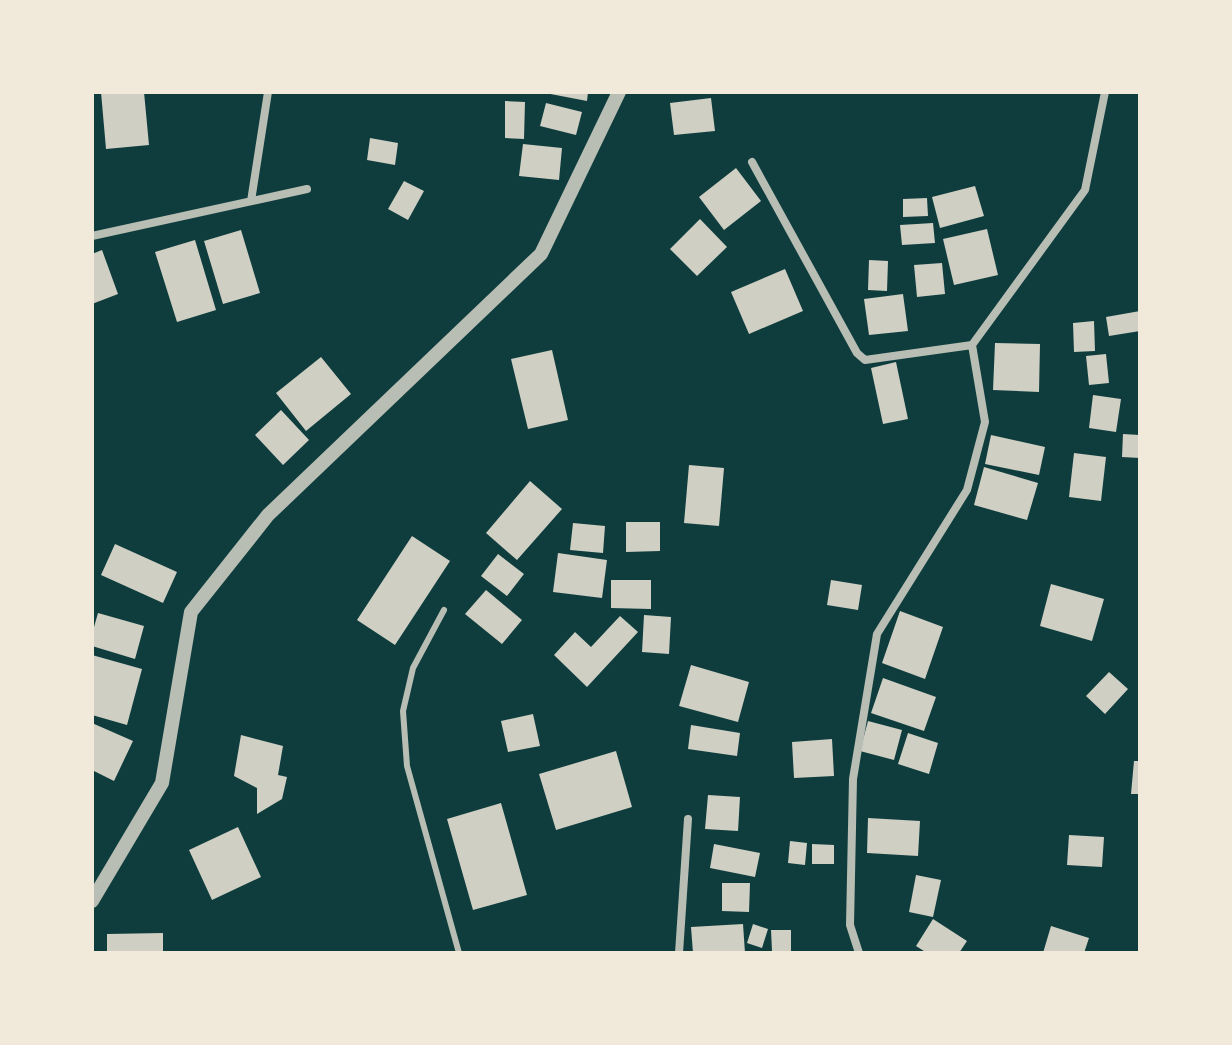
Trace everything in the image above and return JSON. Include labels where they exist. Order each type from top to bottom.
[{"type":"street","points":[[251,201],[268,92]]},
{"type":"street","points":[[92,901],[162,783],[191,612],[268,515],[541,254],[619,92]]},
{"type":"street","points":[[859,953],[850,925],[853,779],[877,634],[967,490],[985,422],[972,345],[1085,190],[1105,92]]},
{"type":"street","points":[[752,162],[857,353],[865,360],[972,345]]},
{"type":"street","points":[[92,236],[307,189]]},
{"type":"street","points":[[679,953],[688,819]]},
{"type":"lane","points":[[444,610],[413,668],[403,711],[407,766],[459,953]]},
{"type":"building","points":[[101,92],[144,92],[149,145],[106,149]]},
{"type":"building","points":[[540,92],[588,92],[587,101]]},
{"type":"building","points":[[711,98],[715,131],[674,135],[670,103]]},
{"type":"building","points":[[505,101],[525,102],[524,139],[505,138]]},
{"type":"building","points":[[546,103],[582,112],[576,135],[540,126]]},
{"type":"building","points":[[370,138],[398,143],[395,165],[367,160]]},
{"type":"building","points":[[523,144],[562,148],[559,180],[519,176]]},
{"type":"building","points":[[736,168],[761,201],[724,230],[699,197]]},
{"type":"building","points":[[404,181],[424,191],[408,220],[388,209]]},
{"type":"building","points":[[975,186],[984,216],[940,228],[932,197]]},
{"type":"building","points":[[927,198],[928,216],[903,217],[903,199]]},
{"type":"building","points":[[700,219],[727,247],[697,276],[670,249]]},
{"type":"building","points":[[933,223],[935,243],[902,245],[900,225]]},
{"type":"building","points":[[987,229],[998,275],[954,285],[943,239]]},
{"type":"building","points":[[241,230],[260,293],[223,304],[204,241]]},
{"type":"building","points":[[195,240],[216,310],[177,322],[155,252]]},
{"type":"building","points":[[102,250],[118,294],[92,304],[92,254]]},
{"type":"building","points":[[869,260],[888,261],[887,291],[868,290]]},
{"type":"building","points":[[942,263],[945,294],[917,297],[914,265]]},
{"type":"building","points":[[785,269],[803,311],[749,334],[731,292]]},
{"type":"building","points":[[903,294],[908,331],[869,335],[864,299]]},
{"type":"building","points":[[1140,311],[1140,331],[1109,336],[1106,317]]},
{"type":"building","points":[[1094,321],[1095,351],[1074,352],[1073,323]]},
{"type":"building","points":[[995,343],[1040,344],[1039,392],[993,390]]},
{"type":"building","points":[[552,350],[568,420],[528,429],[511,359]]},
{"type":"building","points":[[1106,354],[1109,383],[1089,385],[1086,356]]},
{"type":"building","points":[[321,357],[351,394],[306,431],[276,393]]},
{"type":"building","points":[[896,362],[908,419],[883,424],[871,368]]},
{"type":"building","points":[[1093,395],[1121,399],[1116,432],[1089,428]]},
{"type":"building","points":[[281,410],[309,440],[283,465],[255,435]]},
{"type":"building","points":[[1123,434],[1140,435],[1140,458],[1122,457]]},
{"type":"building","points":[[991,435],[1045,447],[1039,475],[985,464]]},
{"type":"building","points":[[1074,453],[1106,457],[1101,501],[1069,497]]},
{"type":"building","points":[[689,465],[724,468],[719,526],[684,523]]},
{"type":"building","points":[[984,467],[1038,483],[1027,520],[974,505]]},
{"type":"building","points":[[530,481],[562,509],[517,560],[486,533]]},
{"type":"building","points":[[626,522],[660,522],[660,551],[626,552]]},
{"type":"building","points":[[573,523],[605,526],[603,553],[570,550]]},
{"type":"building","points":[[412,536],[450,561],[395,645],[357,620]]},
{"type":"building","points":[[115,544],[177,572],[163,603],[101,575]]},
{"type":"building","points":[[558,553],[607,560],[602,598],[553,592]]},
{"type":"building","points":[[498,554],[524,574],[507,596],[481,576]]},
{"type":"building","points":[[611,580],[651,580],[651,609],[611,608]]},
{"type":"building","points":[[831,580],[862,585],[858,610],[827,605]]},
{"type":"building","points":[[1051,584],[1104,599],[1092,641],[1040,626]]},
{"type":"building","points":[[486,590],[522,620],[502,644],[465,614]]},
{"type":"building","points":[[900,611],[943,627],[925,679],[882,663]]},
{"type":"building","points":[[98,613],[144,626],[135,659],[92,646]]},
{"type":"building","points":[[644,615],[671,617],[669,654],[642,652]]},
{"type":"building","points":[[620,616],[638,632],[587,687],[554,655],[575,632],[591,647]]},
{"type":"building","points":[[92,655],[142,669],[127,725],[92,715]]},
{"type":"building","points":[[691,665],[749,682],[738,722],[679,706]]},
{"type":"building","points":[[1109,672],[1128,689],[1105,714],[1086,696]]},
{"type":"building","points":[[883,678],[936,697],[924,731],[871,713]]},
{"type":"building","points":[[533,714],[540,746],[508,752],[501,721]]},
{"type":"building","points":[[868,721],[902,730],[894,760],[860,751]]},
{"type":"building","points":[[92,723],[133,741],[114,781],[92,770]]},
{"type":"building","points":[[691,725],[740,733],[737,756],[688,749]]},
{"type":"building","points":[[908,733],[938,743],[929,774],[898,764]]},
{"type":"building","points":[[241,735],[283,746],[278,775],[287,777],[282,799],[257,814],[257,788],[234,776]]},
{"type":"building","points":[[832,739],[834,776],[794,778],[792,742]]},
{"type":"building","points":[[616,751],[632,807],[556,830],[539,774]]},
{"type":"building","points":[[1134,761],[1140,761],[1140,794],[1131,794]]},
{"type":"building","points":[[708,795],[740,797],[738,831],[705,829]]},
{"type":"building","points":[[501,803],[527,895],[473,910],[447,819]]},
{"type":"building","points":[[868,818],[920,821],[918,856],[867,853]]},
{"type":"building","points":[[238,827],[261,877],[212,900],[189,850]]},
{"type":"building","points":[[1069,835],[1104,837],[1102,867],[1067,865]]},
{"type":"building","points":[[790,841],[807,843],[805,865],[788,863]]},
{"type":"building","points":[[714,844],[760,853],[755,877],[710,868]]},
{"type":"building","points":[[812,844],[834,845],[834,864],[812,864]]},
{"type":"building","points":[[916,875],[941,880],[933,917],[909,912]]},
{"type":"building","points":[[722,883],[750,883],[749,912],[722,911]]},
{"type":"building","points":[[933,919],[967,941],[959,953],[927,953],[916,946]]},
{"type":"building","points":[[743,924],[745,953],[693,953],[691,927]]},
{"type":"building","points":[[753,924],[768,929],[762,948],[747,943]]},
{"type":"building","points":[[1051,926],[1089,938],[1084,953],[1043,953]]},
{"type":"building","points":[[771,930],[791,930],[791,951],[772,951]]},
{"type":"building","points":[[163,933],[163,953],[107,953],[107,934]]}]
